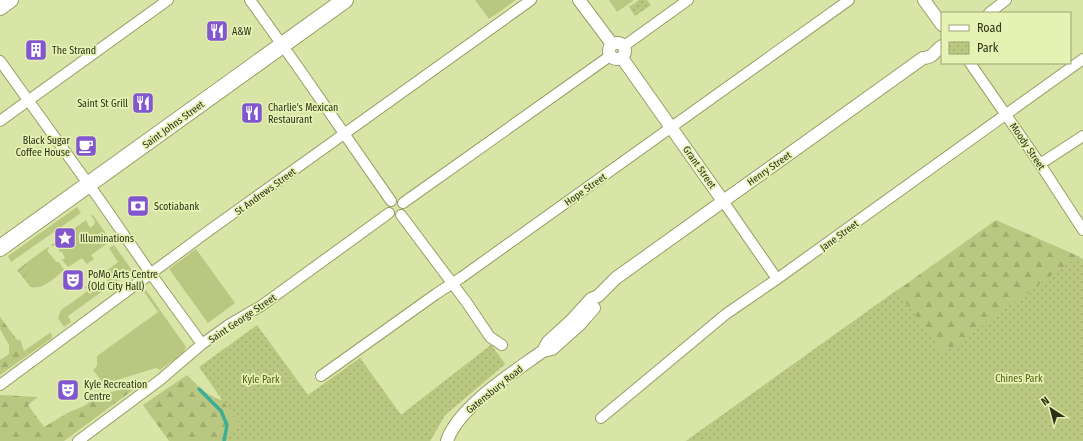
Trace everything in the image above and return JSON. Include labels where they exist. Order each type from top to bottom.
[{"type":"main road","points":[[0,8],[11,0]]},
{"type":"main road","name":"Saint Johns Street","points":[[0,248],[345,0]]},
{"type":"street","points":[[0,121],[168,0]]},
{"type":"street","points":[[250,0],[391,201]]},
{"type":"street","name":"St Andrews Street","points":[[0,385],[344,134],[531,0]]},
{"type":"street","name":"Grant Street","points":[[579,0],[672,127],[777,279]]},
{"type":"street","points":[[403,203],[688,0]]},
{"type":"street","name":"Hope Street","points":[[320,376],[462,277],[849,0]]},
{"type":"street","points":[[924,0],[941,24]]},
{"type":"street","points":[[989,12],[1006,0]]},
{"type":"street","name":"Henry Street","points":[[616,278],[924,58],[925,54],[932,49],[940,47]]},
{"type":"street","name":"Jane Street","points":[[601,418],[726,314],[1083,59]]},
{"type":"street","points":[[0,61],[202,344]]},
{"type":"street","name":"Moody Street","points":[[971,64],[1040,164],[1083,230]]},
{"type":"street","points":[[1040,164],[1083,136]]},
{"type":"street","points":[[399,199],[403,203],[405,208],[401,215],[393,217],[389,213],[387,205],[391,201],[399,199]]},
{"type":"street","name":"Saint George Street","points":[[78,441],[160,380],[202,344],[230,324],[261,306],[389,213]]},
{"type":"street","points":[[401,215],[452,283],[490,338],[502,345]]},
{"type":"street","name":"Gatensbury Road","points":[[438,441],[441,437],[448,436],[464,414],[488,392],[542,351],[552,349],[580,324],[597,304],[598,296],[616,278]]},
{"type":"green space","points":[[475,0],[516,0],[489,19]]},
{"type":"green space","points":[[609,0],[634,0],[617,12]]},
{"type":"green space","points":[[639,0],[647,0],[651,5],[635,16],[629,7]]},
{"type":"green space","points":[[77,207],[81,213],[11,262],[8,256]]},
{"type":"green space","points":[[93,215],[111,241],[91,255],[94,259],[87,264],[82,258],[68,267],[62,260],[65,258],[62,252],[60,252],[57,247],[51,245],[86,220],[90,228],[95,224],[95,221],[91,216]]},
{"type":"green space","name":"Chines Park","points":[[996,220],[1078,256],[1083,260],[1083,441],[686,441]]},
{"type":"green space","points":[[114,245],[136,276],[134,278],[130,272],[111,286],[102,273],[118,262],[109,248]]},
{"type":"green space","points":[[48,247],[49,248],[47,251],[56,262],[59,262],[64,270],[53,280],[40,287],[30,287],[24,271],[26,263]]},
{"type":"green space","points":[[196,249],[235,303],[208,323],[169,269]]},
{"type":"green space","name":"Chines Park","points":[[1078,256],[1083,260],[1083,441],[686,441],[897,290],[943,354]]},
{"type":"green space","points":[[26,263],[24,271],[30,278],[28,284],[17,270]]},
{"type":"green space","points":[[94,281],[97,285],[102,281],[107,288],[68,316],[71,322],[64,327],[58,318],[61,310],[88,291],[85,287]]},
{"type":"green space","points":[[146,290],[186,347],[182,354],[160,370],[156,368],[104,384],[93,370],[97,366],[97,356],[158,312],[144,292]]},
{"type":"green space","points":[[0,317],[18,341],[20,339],[24,351],[28,355],[0,375],[0,360],[9,354],[9,345],[0,329]]},
{"type":"green space","name":"Kyle Park","points":[[257,325],[308,395],[360,358],[401,415],[491,345],[505,364],[445,415],[430,441],[218,441],[240,425],[199,367]]},
{"type":"green space","points":[[51,332],[52,338],[28,355],[24,351]]},
{"type":"green space","points":[[491,345],[505,364],[445,415],[430,441],[169,441],[143,405],[187,375],[207,393],[221,400],[308,396],[360,358],[401,415]]},
{"type":"green space","points":[[141,384],[64,441],[0,441],[0,395],[38,397],[28,405],[44,427],[101,395]]},
{"type":"waterway","points":[[199,389],[221,411],[227,425],[224,441]]},
{"type":"place","name":"A&W","points":[[217,31]]},
{"type":"place","name":"The Strand","points":[[36,50]]},
{"type":"place","name":"Saint St Grill","points":[[143,103]]},
{"type":"place","name":"Charlie's Mexican Restaurant","points":[[252,113]]},
{"type":"place","name":"Black Sugar Coffee House","points":[[86,146]]},
{"type":"place","name":"Scotiabank","points":[[138,206]]},
{"type":"place","name":"Illuminations","points":[[65,238]]},
{"type":"place","name":"PoMo Arts Centre (Old City Hall)","points":[[73,280]]},
{"type":"place","name":"Kyle Recreation Centre","points":[[68,390]]}]
